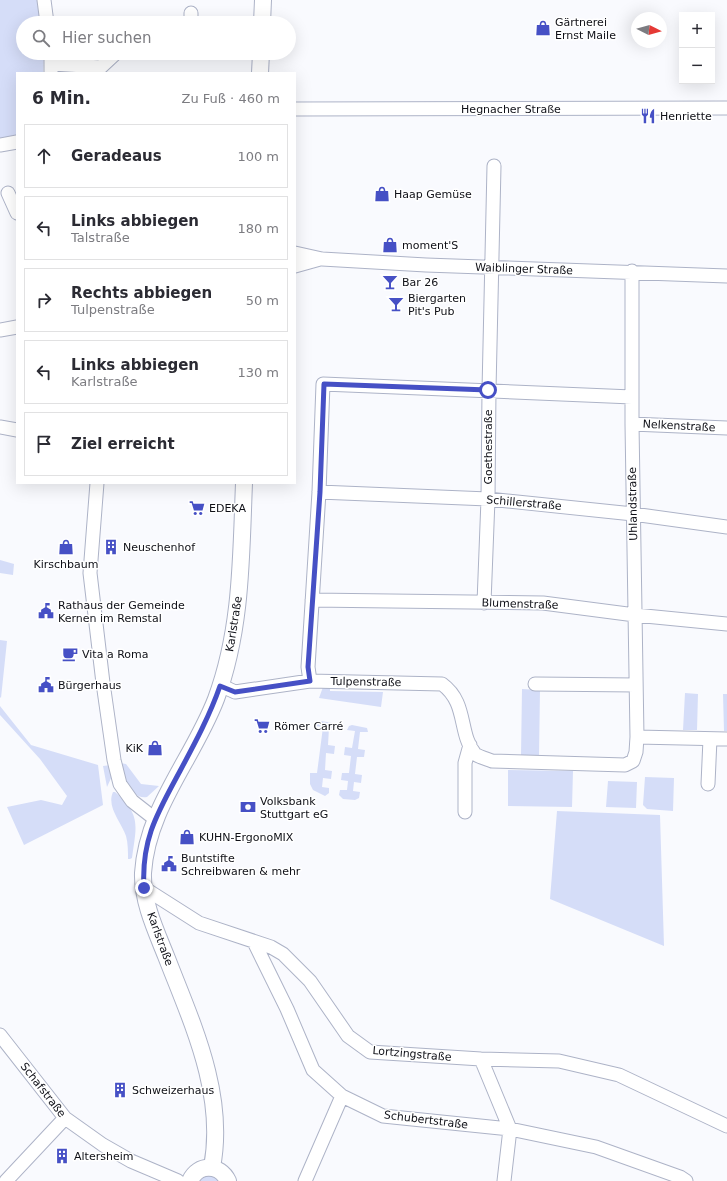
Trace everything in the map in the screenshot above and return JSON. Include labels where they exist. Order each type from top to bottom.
[{"type":"main road","points":[[262,16],[263,0]]},
{"type":"main road","points":[[260,72],[261,60]]},
{"type":"main road","name":"Karlstraße","points":[[212,1167],[214,1120],[208,1073],[195,1032],[152,921],[144,888],[143,874],[148,841],[155,819],[196,742],[220,686],[235,626],[240,588],[244,484]]},
{"type":"main road","points":[[190,1181],[200,1170],[212,1167],[224,1174],[228,1181]]},
{"type":"street","points":[[44,0],[46,16]]},
{"type":"street","points":[[51,63],[101,67],[108,60]]},
{"type":"street","name":"Hegnacher Straße","points":[[296,109],[727,108]]},
{"type":"street","points":[[0,145],[16,142]]},
{"type":"street","name":"Goethestraße","points":[[484,602],[488,499],[488,390],[494,166]]},
{"type":"street","points":[[8,193],[16,210]]},
{"type":"street","name":"Waiblinger Straße","points":[[296,253],[322,259],[492,268],[632,271],[727,276]]},
{"type":"street","name":"Waiblinger Straße","points":[[296,266],[322,259]]},
{"type":"street","name":"Uhlandstraße","points":[[470,745],[476,755],[492,761],[625,765],[633,761],[636,752],[636,685],[632,424],[632,271]]},
{"type":"street","points":[[0,330],[16,327]]},
{"type":"street","points":[[310,681],[308,667],[320,492],[324,384],[632,397]]},
{"type":"street","name":"Nelkenstraße","points":[[632,424],[727,428]]},
{"type":"street","points":[[0,427],[16,430]]},
{"type":"street","points":[[97,484],[90,573],[114,760],[118,779],[124,790],[132,801],[155,819]]},
{"type":"street","name":"Schillerstraße","points":[[320,492],[488,499],[633,514],[727,526]]},
{"type":"street","name":"Blumenstraße","points":[[312,600],[543,603],[635,615],[727,624]]},
{"type":"street","name":"Tulpenstraße","points":[[220,686],[235,692],[310,681],[442,684],[452,691],[456,698],[470,745]]},
{"type":"street","points":[[536,684],[636,685]]},
{"type":"street","points":[[636,737],[727,739]]},
{"type":"street","points":[[708,784],[710,739]]},
{"type":"street","points":[[465,812],[465,763],[470,745]]},
{"type":"street","name":"Lortzingstraße","points":[[144,888],[199,923],[271,947],[283,954],[310,981],[348,1036],[370,1052],[481,1059],[559,1061],[619,1076],[727,1126]]},
{"type":"street","name":"Schubertstraße","points":[[254,942],[287,1009],[313,1070],[342,1096],[383,1116],[510,1129],[596,1147],[680,1177],[686,1181]]},
{"type":"street","name":"Schafstraße","points":[[0,1035],[64,1118],[103,1144],[131,1160],[178,1181]]},
{"type":"street","points":[[481,1059],[510,1129],[504,1181]]},
{"type":"street","points":[[305,1181],[342,1096]]},
{"type":"street","points":[[6,1181],[64,1118]]},
{"type":"shaded area","points":[[0,0],[38,0],[39,16],[16,16],[16,60],[44,60],[43,72],[16,72],[16,137],[0,138]]},
{"type":"shaded area","points":[[0,560],[14,564],[13,575],[0,573]]},
{"type":"shaded area","points":[[0,640],[7,641],[1,698],[0,697]]},
{"type":"shaded area","points":[[330,686],[330,691],[383,692],[381,707],[319,698],[323,687]]},
{"type":"shaded area","points":[[522,689],[540,690],[539,756],[521,755]]},
{"type":"shaded area","points":[[685,693],[698,694],[697,730],[683,730]]},
{"type":"shaded area","points":[[723,694],[727,694],[727,731],[724,731]]},
{"type":"shaded area","points":[[0,706],[31,745],[98,765],[103,805],[24,845],[7,807],[41,800],[62,805],[67,796],[40,759],[0,715]]},
{"type":"shaded area","points":[[321,721],[333,723],[337,728],[329,728],[328,745],[335,746],[334,754],[326,753],[325,770],[332,771],[331,779],[323,778],[322,787],[329,788],[329,793],[325,796],[313,790],[310,784],[310,773],[317,773],[323,727],[315,726],[317,722]]},
{"type":"shaded area","points":[[352,725],[367,728],[368,732],[360,732],[358,749],[365,750],[364,757],[357,757],[355,774],[362,775],[361,783],[354,782],[353,791],[360,792],[359,798],[355,800],[343,799],[339,795],[340,790],[347,790],[348,781],[341,780],[342,773],[349,773],[351,756],[344,755],[345,747],[352,748],[355,731],[347,730],[349,726]]},
{"type":"shaded area","points":[[120,763],[126,764],[141,784],[159,786],[147,797],[136,795],[125,780]]},
{"type":"shaded area","points":[[111,765],[112,776],[107,787],[103,766]]},
{"type":"shaded area","points":[[508,770],[573,771],[572,807],[508,806]]},
{"type":"shaded area","points":[[645,777],[674,778],[673,811],[647,809],[643,805]]},
{"type":"shaded area","points":[[608,781],[637,782],[636,808],[606,807]]},
{"type":"shaded area","points":[[113,792],[124,800],[130,808],[135,822],[135,838],[132,858],[130,859],[128,859],[128,845],[126,836],[113,809],[111,798]]},
{"type":"shaded area","points":[[557,811],[660,815],[664,946],[550,899]]},
{"type":"shaded area","points":[[212,1174],[221,1181],[198,1181],[202,1176]]},
{"type":"place","name":"Gärtnerei Ernst Maile","points":[[543,28]]},
{"type":"place","name":"Henriette","points":[[648,116]]},
{"type":"place","name":"Haap Gemüse","points":[[382,194]]},
{"type":"place","name":"moment'S","points":[[390,245]]},
{"type":"place","name":"Bar 26","points":[[390,282]]},
{"type":"place","name":"Biergarten Pit's Pub","points":[[396,304]]},
{"type":"place","name":"EDEKA","points":[[197,508]]},
{"type":"place","name":"Kirschbaum","points":[[66,547]]},
{"type":"place","name":"Neuschenhof","points":[[111,547]]},
{"type":"place","name":"Rathaus der Gemeinde Kernen im Remstal","points":[[46,611]]},
{"type":"place","name":"Vita a Roma","points":[[70,654]]},
{"type":"place","name":"Bürgerhaus","points":[[46,685]]},
{"type":"place","name":"Römer Carré","points":[[262,726]]},
{"type":"place","name":"KiK","points":[[155,748]]},
{"type":"place","name":"Volksbank Stuttgart eG","points":[[248,807]]},
{"type":"place","name":"KUHN-ErgonoMIX","points":[[187,837]]},
{"type":"place","name":"Buntstifte Schreibwaren & mehr","points":[[169,864]]},
{"type":"place","name":"Schweizerhaus","points":[[120,1090]]},
{"type":"place","name":"Altersheim","points":[[62,1156]]},
{"type":"route","points":[[144,888],[143,874],[148,841],[159,808],[196,742],[215,701],[220,686],[235,692],[310,681],[308,667],[320,492],[324,384],[488,390]]}]
